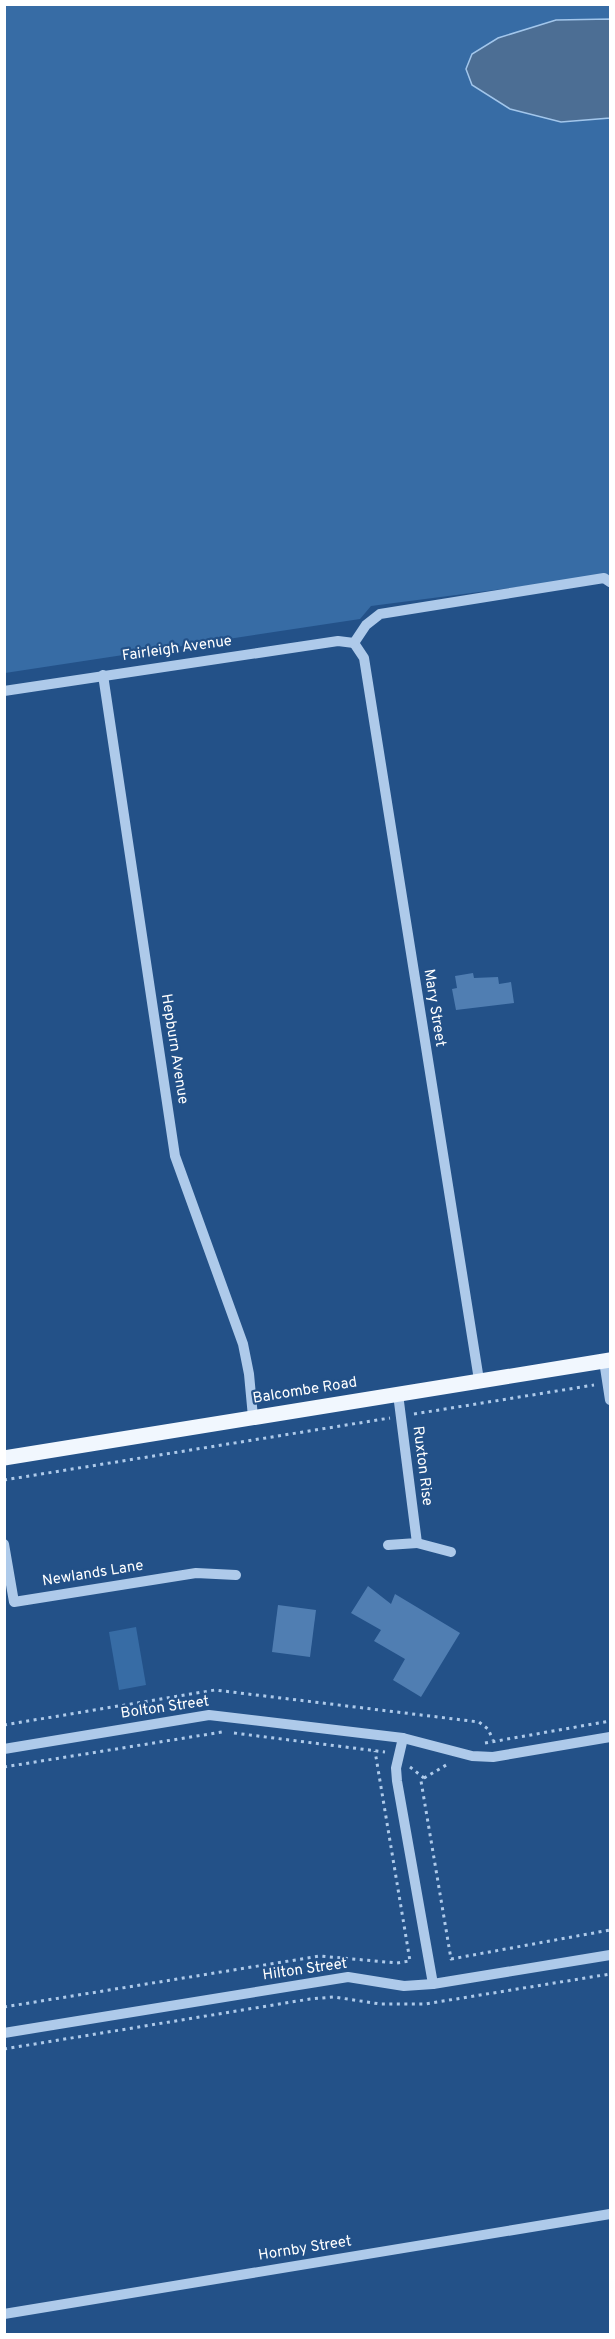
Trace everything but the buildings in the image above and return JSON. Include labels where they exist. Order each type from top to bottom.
[{"type":"main road","name":"Balcombe Road","points":[[4,1458],[607,1360]]},
{"type":"street","points":[[354,643],[366,625],[380,614],[604,578],[610,582]]},
{"type":"street","name":"Fairleigh Avenue","points":[[4,691],[338,641],[354,643]]},
{"type":"street","name":"Mary Street","points":[[354,643],[364,658],[479,1380]]},
{"type":"street","name":"Hepburn Avenue","points":[[102,675],[175,1156],[243,1344],[254,1417]]},
{"type":"street","points":[[607,1360],[610,1400]]},
{"type":"street","name":"Ruxton Rise","points":[[398,1394],[417,1543]]},
{"type":"street","points":[[388,1545],[417,1543],[451,1552]]},
{"type":"street","name":"Newlands Lane","points":[[4,1544],[14,1602],[196,1573],[236,1575]]},
{"type":"street","name":"Bolton Street","points":[[4,1749],[209,1715],[403,1738],[472,1756],[493,1757],[610,1737]]},
{"type":"street","points":[[403,1738],[396,1767],[397,1781],[433,1984]]},
{"type":"street","name":"Hilton Street","points":[[4,2033],[348,1977],[404,1986],[433,1984],[610,1955]]},
{"type":"street","name":"Hornby Street","points":[[4,2314],[610,2214]]},
{"type":"path","points":[[4,1480],[607,1382]]},
{"type":"path","points":[[4,1767],[220,1731],[398,1753],[414,1771],[424,1778],[421,1781],[451,1959],[610,1930]]},
{"type":"path","points":[[4,2007],[320,1956],[397,1963],[410,1961],[375,1750]]},
{"type":"path","points":[[4,2049],[310,1999],[334,1997],[380,2004],[425,2004],[610,1974]]},
{"type":"shaded area","points":[[5,5],[610,5],[610,575],[371,606],[360,619],[5,673]]},
{"type":"shaded area","points":[[610,19],[610,118],[561,122],[510,109],[472,85],[466,69],[472,54],[498,38],[556,20]]},
{"type":"shaded area","points":[[136,1627],[146,1685],[119,1690],[109,1632]]}]
